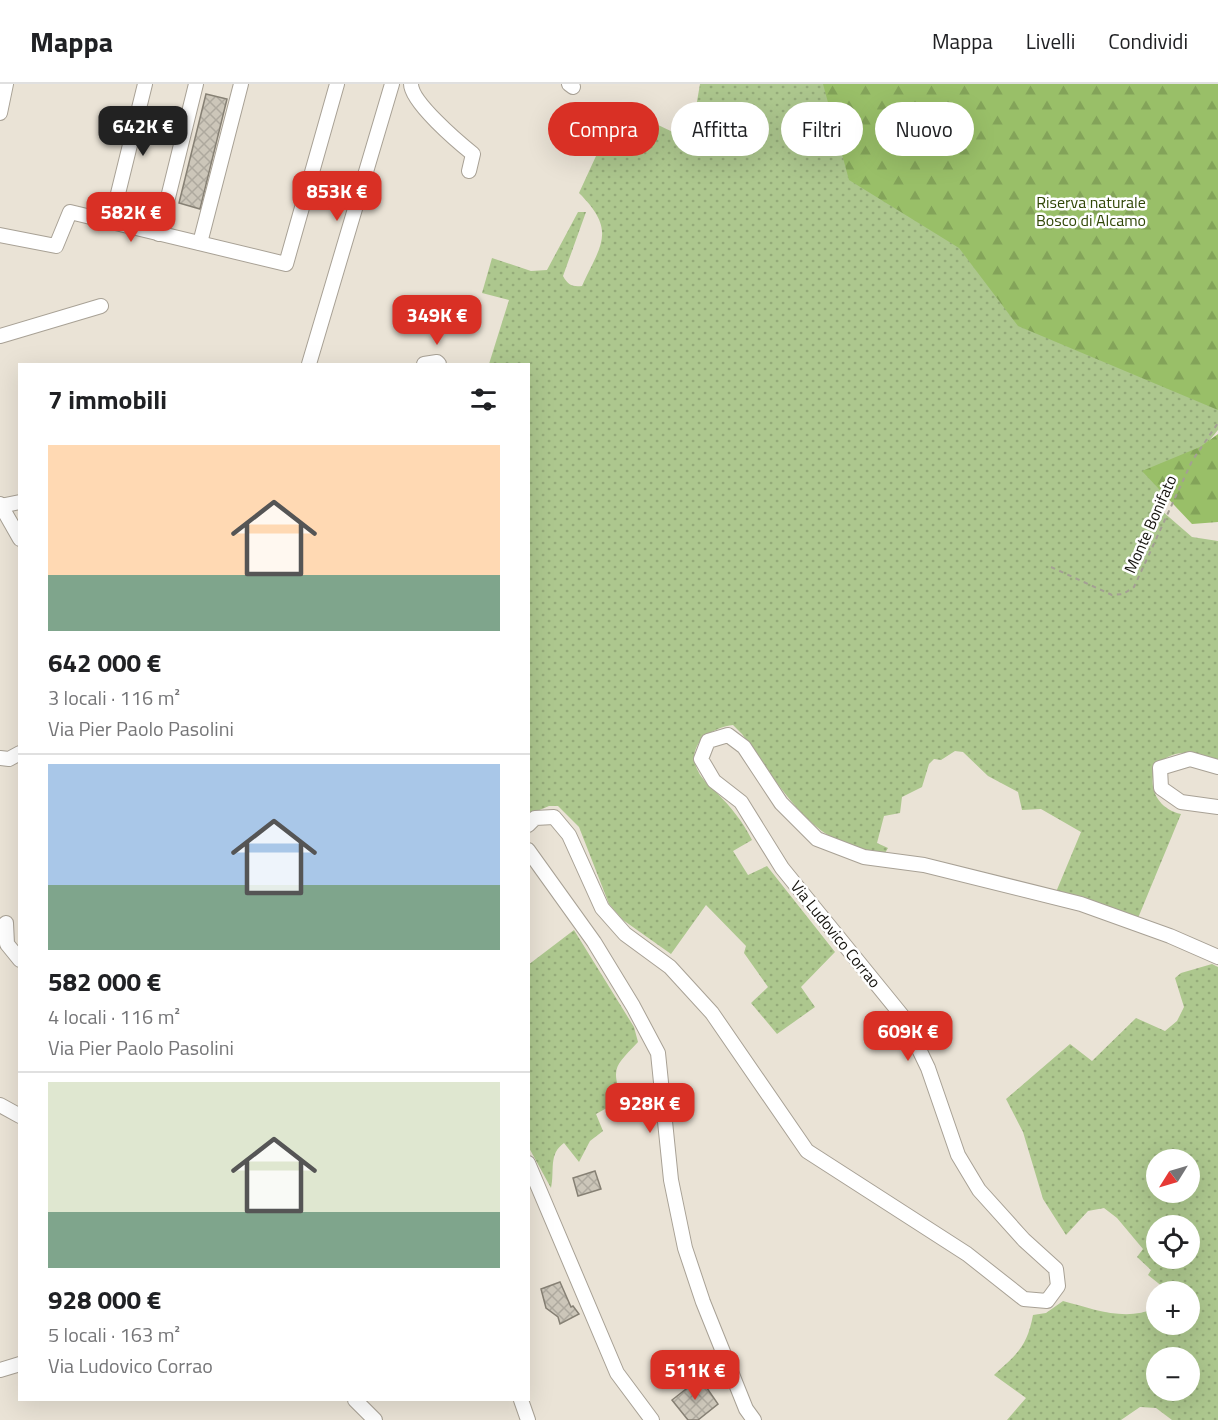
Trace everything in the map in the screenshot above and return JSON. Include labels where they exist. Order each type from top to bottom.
[{"type":"street","points":[[0,113],[6,84]]},
{"type":"street","points":[[111,222],[145,84]]},
{"type":"street","points":[[159,234],[196,84]]},
{"type":"street","points":[[200,243],[241,84]]},
{"type":"street","points":[[0,235],[56,246],[70,212],[286,264],[337,84]]},
{"type":"street","points":[[309,363],[392,84]]},
{"type":"street","points":[[411,84],[414,94],[432,116],[473,154],[469,171]]},
{"type":"street","points":[[0,336],[101,306]]},
{"type":"street","points":[[18,502],[1,505],[18,535]]},
{"type":"street","name":"Via Ludovico Corrao","points":[[530,823],[535,818],[554,817],[569,835],[602,908],[625,934],[670,966],[712,1013],[807,1151],[968,1254],[1024,1299],[1047,1300],[1058,1286],[1056,1269],[1024,1240],[979,1190],[958,1155],[928,1068],[904,1018],[782,868],[741,802],[714,781],[701,759],[708,741],[728,735],[744,747],[781,803],[818,839],[864,856],[924,865],[1081,904],[1170,936],[1218,957]]},
{"type":"street","points":[[0,758],[9,759],[18,754]]},
{"type":"street","points":[[1218,767],[1190,759],[1160,768],[1161,788],[1181,802],[1218,807]]},
{"type":"street","points":[[530,853],[594,942],[633,1006],[658,1053],[671,1180],[685,1248],[703,1302],[746,1409],[754,1420]]},
{"type":"street","points":[[9,921],[7,944],[18,958]]},
{"type":"street","points":[[0,1105],[18,1115]]},
{"type":"street","points":[[530,1168],[617,1372],[652,1420]]},
{"type":"street","points":[[0,1370],[18,1365]]},
{"type":"street","points":[[356,1401],[375,1420]]},
{"type":"street","points":[[521,1401],[528,1420]]},
{"type":"path","name":"Monte Bonifato","points":[[1051,567],[1112,595],[1123,594],[1134,587],[1192,461],[1218,423]]},
{"type":"green space","points":[[700,84],[830,84],[852,102],[781,102],[781,156],[863,156],[863,111],[875,120],[875,156],[920,156],[1218,396],[1218,430],[1184,471],[1162,511],[1192,537],[1218,541],[1218,761],[1195,754],[1182,753],[1169,756],[1154,772],[1155,792],[1160,802],[1181,814],[1138,918],[1056,892],[1081,832],[1041,809],[1022,810],[1018,792],[988,776],[963,752],[955,751],[941,760],[934,759],[929,764],[922,787],[902,797],[900,813],[884,816],[877,843],[888,848],[885,853],[875,854],[839,842],[821,830],[792,802],[742,734],[733,725],[724,727],[702,739],[697,746],[695,762],[702,777],[732,809],[752,840],[733,851],[748,875],[767,866],[835,952],[801,987],[815,1007],[777,1034],[751,1003],[768,987],[744,953],[746,946],[706,905],[671,954],[623,920],[609,904],[579,827],[558,806],[549,806],[530,814],[530,363],[489,363],[509,300],[482,293],[492,258],[531,271],[547,270],[578,212],[586,212],[563,276],[571,285],[582,286],[602,238],[602,228],[598,218],[579,193],[596,156],[659,156],[659,125],[671,131],[671,156],[769,156],[769,102],[697,102]]},
{"type":"green space","name":"Riserva naturale Bosco di Alcamo","points":[[823,84],[1218,84],[1218,410],[1018,326],[959,248],[849,180],[842,156],[863,156],[863,102],[828,102]]},
{"type":"green space","points":[[1218,434],[1218,522],[1192,524],[1142,471],[1200,447]]},
{"type":"green space","points":[[574,930],[634,1027],[638,1042],[617,1067],[616,1080],[623,1099],[596,1114],[603,1131],[590,1141],[579,1162],[564,1143],[559,1147],[554,1158],[551,1188],[530,1150],[530,963]]},
{"type":"green space","points":[[1212,964],[1218,967],[1218,1420],[1172,1420],[1156,1408],[1140,1407],[1121,1420],[1007,1420],[1026,1398],[994,1375],[1024,1343],[1033,1315],[1046,1313],[1063,1301],[1110,1313],[1133,1314],[1146,1311],[1146,1335],[1200,1335],[1200,1281],[1156,1281],[1148,1275],[1150,1269],[1200,1269],[1200,1215],[1146,1215],[1146,1265],[1137,1257],[1143,1249],[1117,1218],[1104,1208],[1088,1211],[1066,1235],[1043,1199],[1023,1132],[1006,1099],[1070,1044],[1092,1061],[1136,1018],[1165,1031],[1177,1021],[1184,1007],[1175,978],[1181,973]]},
{"type":"building","points":[[206,94],[227,99],[200,209],[179,203]]},
{"type":"building","points":[[595,1171],[601,1189],[578,1196],[573,1178]]},
{"type":"building","points":[[560,1282],[571,1307],[573,1306],[579,1314],[560,1324],[558,1317],[546,1308],[541,1289]]},
{"type":"building","points":[[700,1378],[718,1404],[698,1420],[688,1420],[672,1400]]}]
